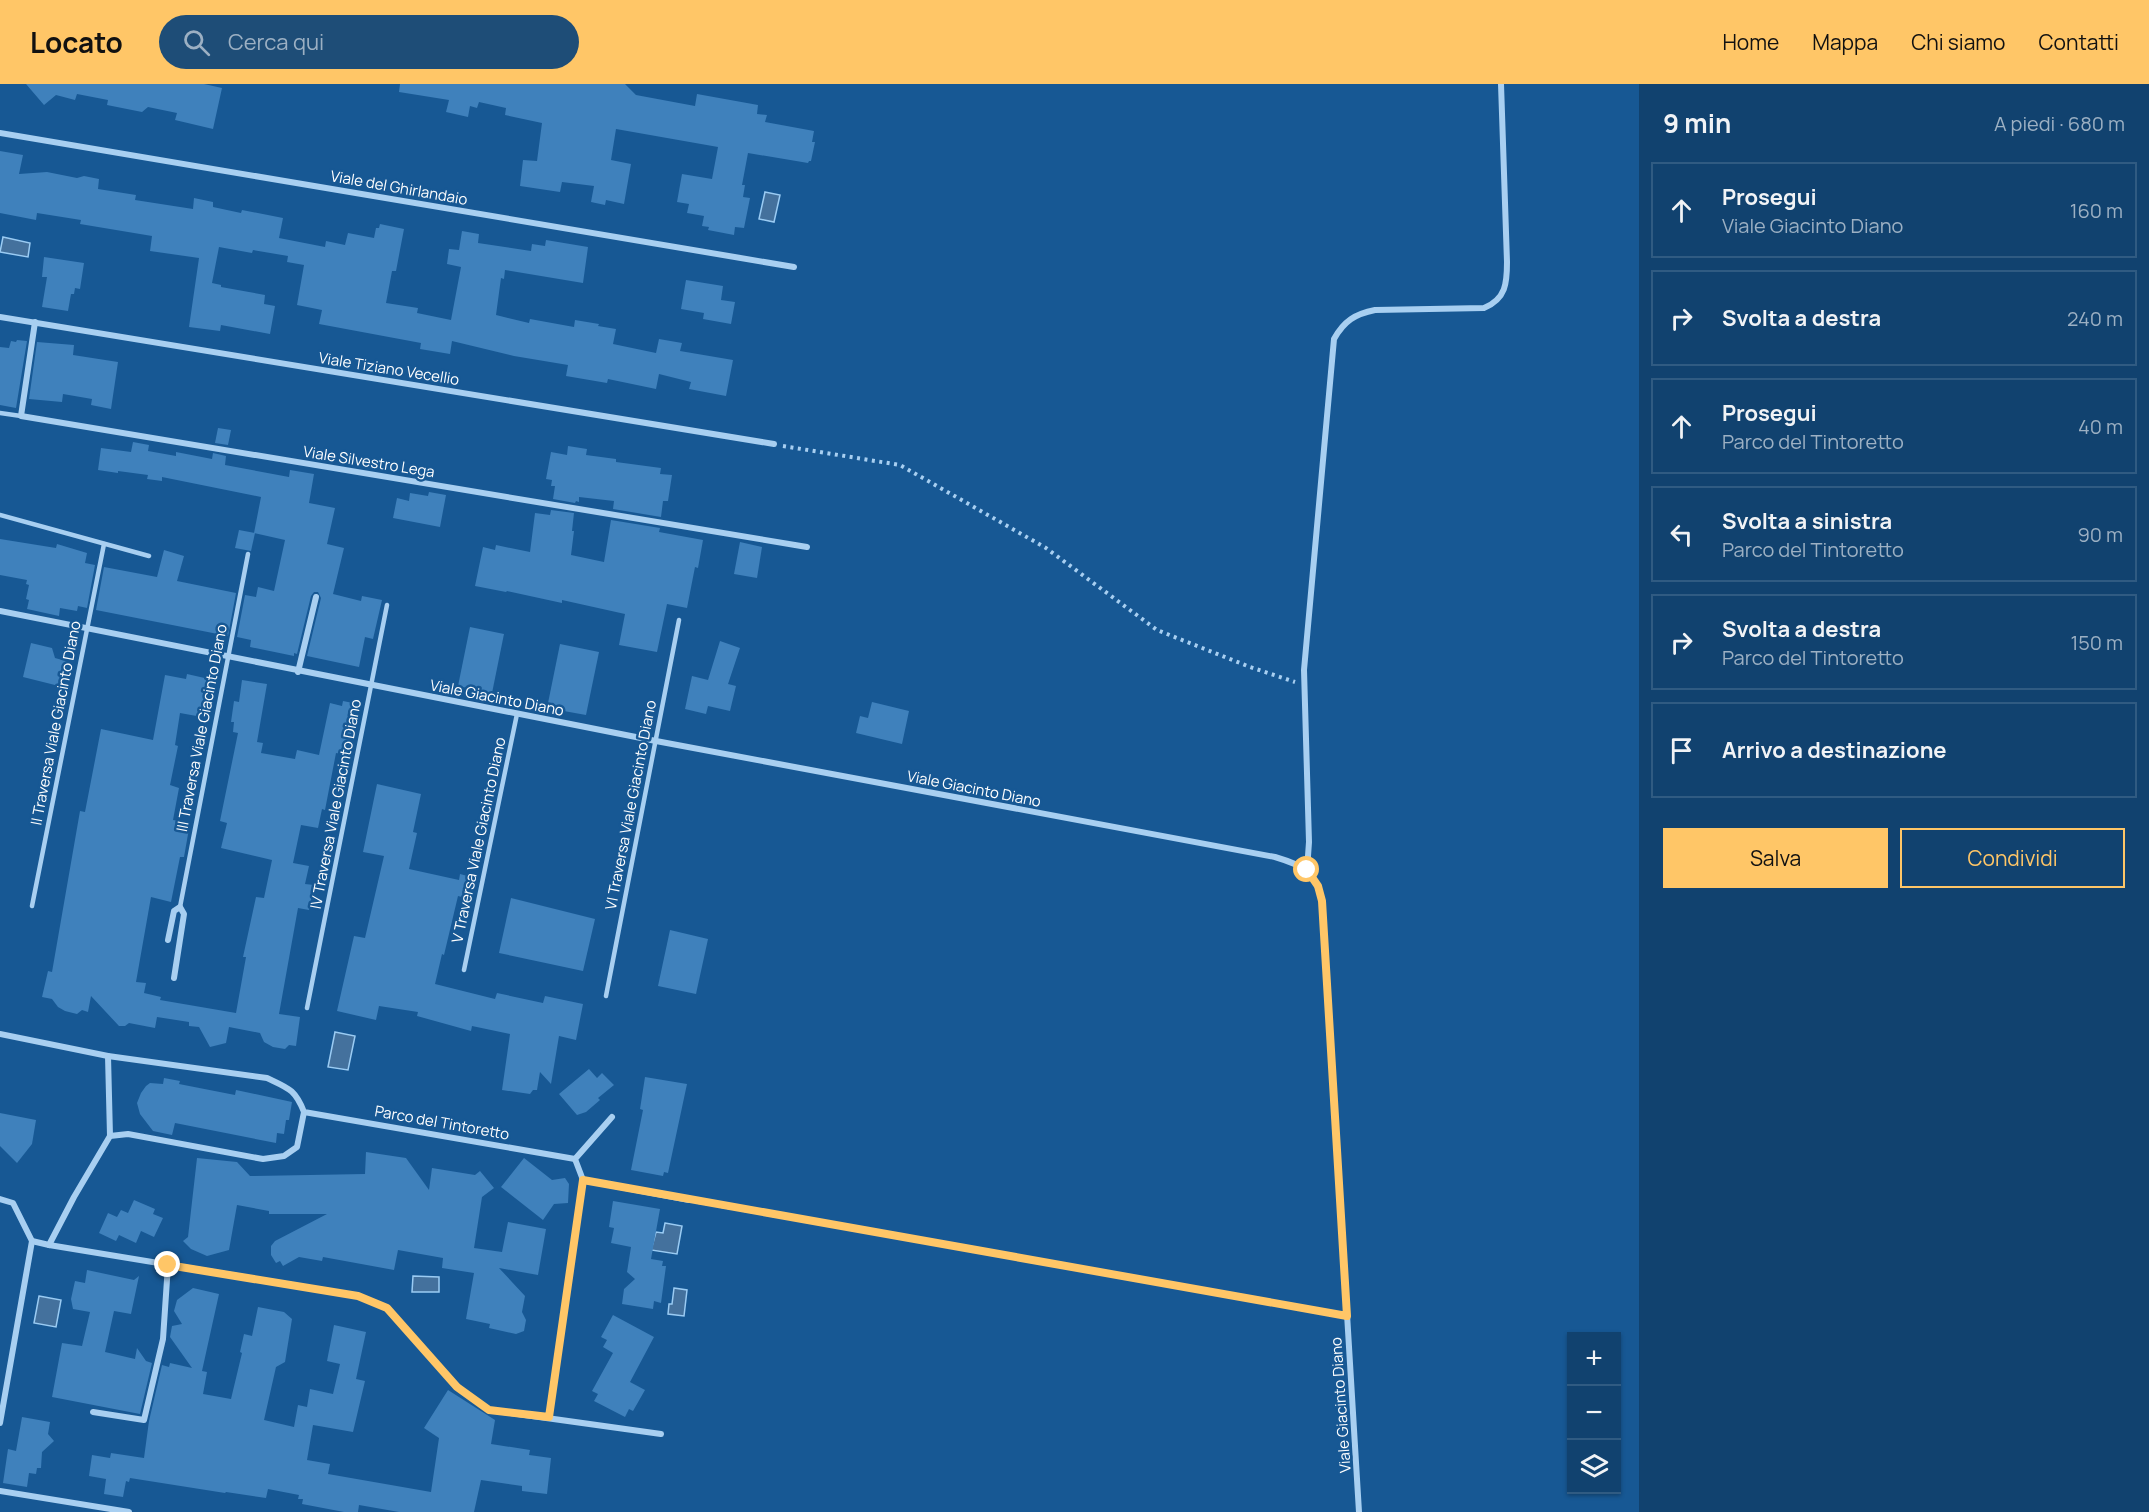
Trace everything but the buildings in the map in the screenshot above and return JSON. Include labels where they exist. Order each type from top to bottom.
[{"type":"street","points":[[1307,870],[1309,842],[1304,670],[1334,339],[1346,321],[1364,312],[1484,309],[1495,304],[1504,292],[1507,262],[1501,84]]},
{"type":"street","name":"Viale del Ghirlandaio","points":[[0,133],[794,267]]},
{"type":"street","name":"Viale Tiziano Vecellio","points":[[0,317],[774,444]]},
{"type":"street","points":[[21,416],[35,322]]},
{"type":"street","name":"Viale Silvestro Lega","points":[[21,416],[807,547]]},
{"type":"street","points":[[298,672],[316,597]]},
{"type":"street","name":"Viale Giacinto Diano","points":[[0,611],[298,672],[1275,857],[1307,870],[1318,886],[1322,901],[1359,1512]]},
{"type":"street","points":[[168,940],[174,911],[180,907],[184,914],[174,978]]},
{"type":"street","points":[[0,1034],[108,1056],[267,1078],[286,1086],[298,1096],[304,1112],[297,1147],[284,1156],[263,1159],[128,1134],[110,1136]]},
{"type":"street","points":[[50,1245],[74,1197],[110,1136],[108,1056]]},
{"type":"street","name":"Parco del Tintoretto","points":[[304,1112],[575,1159]]},
{"type":"street","points":[[549,1417],[583,1180],[575,1159],[612,1117]]},
{"type":"street","points":[[583,1180],[689,1200]]},
{"type":"street","points":[[0,1199],[13,1203],[32,1241],[0,1423]]},
{"type":"street","points":[[32,1241],[358,1296],[387,1308],[457,1387],[489,1410],[661,1434]]},
{"type":"street","points":[[93,1412],[144,1420],[163,1339],[168,1265]]},
{"type":"street","points":[[0,1491],[129,1512]]},
{"type":"lane","points":[[0,413],[21,416]]},
{"type":"lane","points":[[0,515],[149,556]]},
{"type":"lane","name":"II Traversa Viale Giacinto Diano","points":[[32,906],[104,544]]},
{"type":"lane","name":"III Traversa Viale Giacinto Diano","points":[[180,907],[248,554]]},
{"type":"lane","name":"IV Traversa Viale Giacinto Diano","points":[[307,1008],[387,605]]},
{"type":"lane","name":"VI Traversa Viale Giacinto Diano","points":[[606,996],[679,620]]},
{"type":"lane","name":"V Traversa Viale Giacinto Diano","points":[[464,970],[517,714]]},
{"type":"path","points":[[774,444],[900,465],[1046,548],[1157,630],[1250,667],[1304,685]]},
{"type":"path","points":[[689,1200],[1347,1316]]},
{"type":"water","points":[[765,192],[780,195],[774,222],[759,219]]},
{"type":"water","points":[[3,237],[30,243],[28,257],[0,252]]},
{"type":"water","points":[[335,1032],[355,1036],[348,1070],[328,1067]]},
{"type":"water","points":[[665,1223],[682,1226],[677,1254],[651,1250],[656,1232],[663,1233]]},
{"type":"water","points":[[413,1276],[439,1277],[439,1292],[412,1292]]},
{"type":"water","points":[[674,1288],[687,1290],[684,1316],[668,1314]]},
{"type":"water","points":[[39,1296],[61,1300],[56,1327],[34,1323]]},
{"type":"route","points":[[168,1265],[358,1296],[387,1308],[457,1387],[489,1410],[549,1417],[583,1180],[1347,1316],[1322,901],[1314,877],[1307,870]]}]
